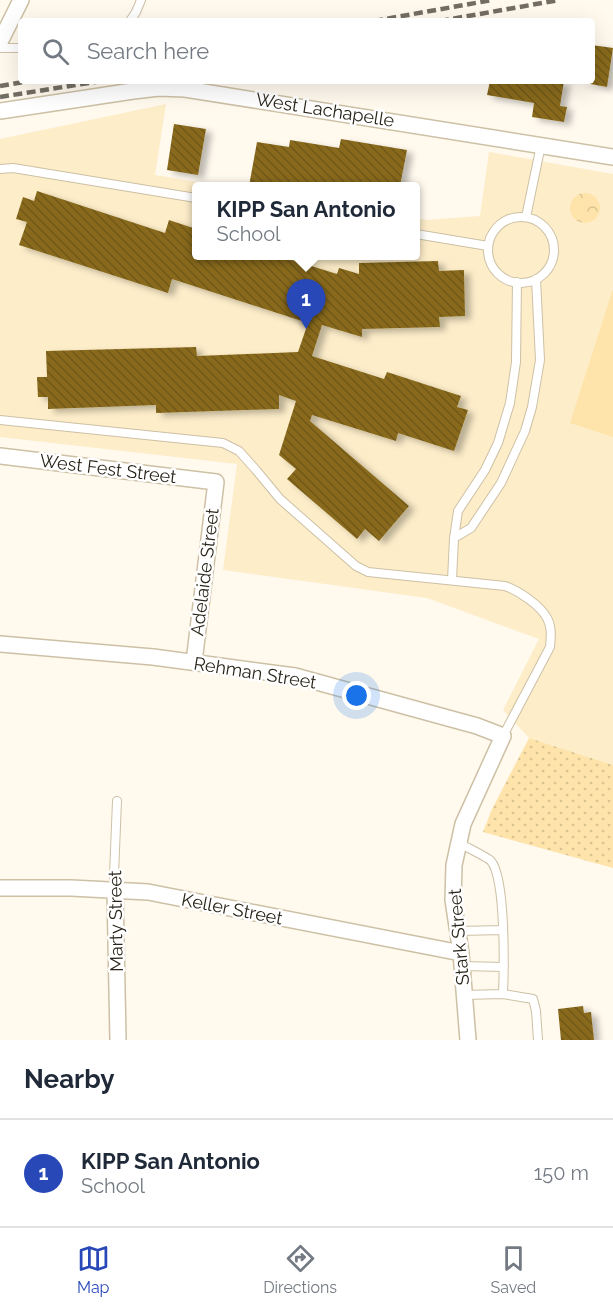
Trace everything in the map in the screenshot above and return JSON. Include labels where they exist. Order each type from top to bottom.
[{"type":"street","points":[[0,42],[21,0]]},
{"type":"street","name":"West Lachapelle","points":[[0,111],[133,91],[159,88],[185,89],[613,157]]},
{"type":"street","name":"West Fest Street","points":[[0,456],[216,483]]},
{"type":"street","name":"Adelaide Street","points":[[194,662],[216,483]]},
{"type":"street","name":"Rehman Street","points":[[0,644],[153,657],[296,676],[477,726],[503,736]]},
{"type":"street","name":"Stark Street","points":[[468,1040],[462,960],[453,900],[454,865],[463,824],[503,736]]},
{"type":"street","name":"Keller Street","points":[[0,888],[71,888],[148,892],[462,960]]},
{"type":"street","name":"Marty Street","points":[[115,890],[118,1040]]},
{"type":"lane","points":[[132,18],[141,0]]},
{"type":"lane","points":[[0,48],[18,48]]},
{"type":"lane","points":[[526,217],[541,145]]},
{"type":"lane","points":[[0,169],[13,168],[192,197]]},
{"type":"lane","points":[[526,217],[543,224],[549,231],[553,240],[553,258],[544,274],[530,281],[517,282],[508,280],[495,270],[490,263],[488,246],[490,237],[501,223],[508,219],[526,217]]},
{"type":"lane","points":[[420,235],[488,246]]},
{"type":"lane","points":[[454,538],[471,528],[501,483],[525,431],[532,407],[540,360],[536,279]]},
{"type":"lane","points":[[452,580],[458,511],[498,443],[510,403],[516,362],[517,282]]},
{"type":"lane","points":[[0,420],[223,443],[239,451],[280,499],[356,566],[368,572],[505,586],[514,589],[541,610],[552,630],[550,647],[503,736]]},
{"type":"lane","name":"Marty Street","points":[[115,890],[117,801]]},
{"type":"lane","points":[[459,843],[491,861],[499,879],[503,930],[503,994]]},
{"type":"lane","points":[[458,931],[503,930]]},
{"type":"lane","points":[[462,960],[504,967]]},
{"type":"lane","points":[[464,995],[503,994],[533,999],[538,1040]]},
{"type":"shaded area","points":[[166,104],[155,175],[198,182],[192,182],[192,260],[420,260],[420,219],[480,216],[489,152],[613,174],[613,765],[529,738],[503,710],[539,639],[427,598],[223,570],[237,464],[0,437],[0,139]]},
{"type":"green space","points":[[585,193],[596,197],[600,208],[596,219],[585,223],[574,219],[570,208],[574,197]]},
{"type":"green space","points":[[613,289],[613,437],[570,423]]},
{"type":"green space","points":[[529,738],[613,765],[613,868],[483,832],[492,809]]},
{"type":"building","points":[[595,45],[613,48],[607,87],[590,84],[595,84]]},
{"type":"building","points":[[489,84],[564,84],[560,106],[567,107],[564,122],[532,117],[534,103],[487,95]]},
{"type":"building","points":[[174,124],[206,129],[198,175],[167,170]]},
{"type":"building","points":[[341,139],[407,150],[401,182],[250,182],[257,142],[289,147],[290,140],[339,148]]},
{"type":"building","points":[[37,191],[165,233],[169,220],[192,228],[192,260],[292,260],[337,274],[339,268],[359,274],[359,263],[438,261],[439,271],[464,270],[465,316],[439,317],[440,327],[362,329],[362,337],[322,325],[312,356],[384,379],[387,372],[461,396],[457,407],[468,410],[454,451],[398,433],[396,441],[312,415],[310,421],[409,506],[379,541],[365,529],[357,539],[287,479],[296,469],[279,455],[296,401],[279,395],[279,409],[156,413],[156,405],[48,409],[48,397],[38,397],[37,377],[47,377],[46,351],[196,347],[197,356],[298,352],[308,323],[172,279],[168,293],[19,245],[27,222],[16,219],[23,197],[34,201]]},
{"type":"building","points":[[583,1006],[584,1013],[591,1012],[594,1040],[561,1040],[558,1009]]},
{"type":"railway","points":[[391,18],[492,0]]},
{"type":"railway","points":[[457,18],[559,0]]},
{"type":"railway","points":[[0,86],[18,83]]},
{"type":"railway","points":[[0,97],[82,84]]},
{"type":"place","name":"KIPP San Antonio","points":[[306,329]]}]
